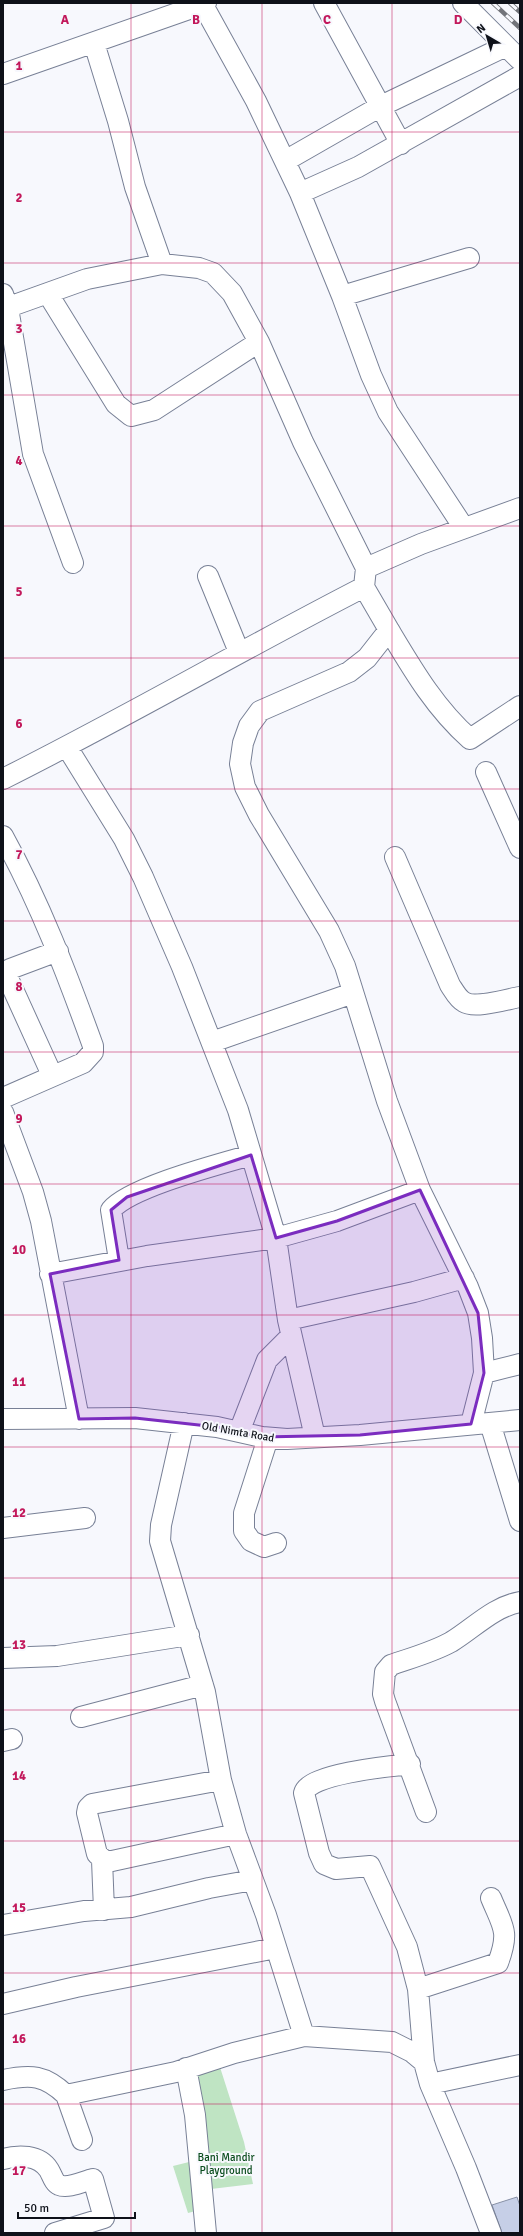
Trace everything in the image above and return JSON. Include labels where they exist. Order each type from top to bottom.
[{"type":"street","points":[[324,3],[401,144]]},
{"type":"street","points":[[463,3],[520,60]]},
{"type":"street","points":[[3,74],[94,43],[168,10],[205,4],[256,101],[300,193],[342,296],[371,375],[388,412],[464,528]]},
{"type":"street","points":[[94,43],[118,121],[135,187],[162,264]]},
{"type":"street","points":[[285,161],[381,106],[506,46]]},
{"type":"street","points":[[300,193],[358,167],[520,76]]},
{"type":"street","points":[[342,296],[470,258]]},
{"type":"street","points":[[73,563],[33,454],[5,303],[48,294],[102,275],[162,264],[199,268],[213,273],[232,293],[259,342],[302,442],[388,630],[425,690],[449,719],[470,739],[520,706]]},
{"type":"street","points":[[48,294],[116,404],[131,416],[154,410],[259,342]]},
{"type":"street","points":[[3,779],[67,747],[238,652],[421,544],[520,508]]},
{"type":"street","points":[[208,576],[238,652]]},
{"type":"street","points":[[388,630],[367,658],[348,672],[260,711],[248,726],[243,743],[240,764],[245,787],[259,815],[330,931],[346,966],[387,1101],[420,1190],[464,1278],[478,1313],[482,1338],[484,1373],[481,1424],[520,1521]]},
{"type":"street","points":[[67,747],[124,839],[143,877],[212,1042],[238,1110],[276,1238],[289,1328],[315,1437]]},
{"type":"street","points":[[486,772],[519,845]]},
{"type":"street","points":[[3,836],[44,918],[58,951],[93,1046],[93,1052],[83,1063],[52,1075],[3,1098]]},
{"type":"street","points":[[395,858],[450,985],[457,995],[464,1002],[474,1005],[520,997]]},
{"type":"street","points":[[52,1075],[7,976],[10,969],[58,951]]},
{"type":"street","points":[[212,1042],[353,993]]},
{"type":"street","points":[[3,1112],[33,1192],[79,1419]]},
{"type":"street","points":[[119,1260],[111,1210],[117,1203],[127,1197],[188,1174],[251,1155]]},
{"type":"street","points":[[50,1274],[119,1260],[276,1238],[337,1221],[420,1190]]},
{"type":"street","points":[[239,1432],[267,1360],[289,1328],[464,1278]]},
{"type":"street","points":[[484,1373],[520,1364]]},
{"type":"street","name":"Old Nimta Road","points":[[3,1419],[135,1418],[184,1423],[268,1438],[360,1435],[520,1420]]},
{"type":"street","points":[[184,1423],[161,1525],[160,1541],[203,1684],[221,1780],[236,1834],[276,1948],[304,2036]]},
{"type":"street","points":[[268,1438],[244,1513],[244,1531],[251,1542],[264,1547],[276,1543]]},
{"type":"street","points":[[3,1528],[85,1518]]},
{"type":"street","points":[[426,1812],[410,1764],[383,1694],[384,1678],[387,1668],[450,1642],[497,1610],[507,1605],[520,1602]]},
{"type":"street","points":[[3,1658],[57,1656],[189,1635]]},
{"type":"street","points":[[81,1717],[203,1684]]},
{"type":"street","points":[[410,1764],[372,1768],[322,1780],[308,1785],[304,1793],[319,1853],[324,1864],[336,1869],[370,1866],[407,1948],[418,1989],[424,2062],[430,2084],[466,2168],[491,2233]]},
{"type":"street","points":[[104,1910],[102,1860],[97,1854],[87,1813],[88,1808],[92,1804],[221,1780]]},
{"type":"street","points":[[102,1860],[112,1861],[236,1834]]},
{"type":"street","points":[[3,1925],[131,1907],[209,1888],[253,1880]]},
{"type":"street","points":[[418,1989],[498,1963],[505,1933],[491,1898]]},
{"type":"street","points":[[3,2004],[76,1987],[276,1948]]},
{"type":"street","points":[[66,2095],[186,2068],[234,2053],[304,2036],[392,2042],[412,2052],[424,2062]]},
{"type":"street","points":[[430,2084],[520,2065]]},
{"type":"street","points":[[186,2068],[195,2115],[206,2233]]},
{"type":"street","points":[[3,2080],[39,2077],[55,2084],[66,2095],[82,2140]]},
{"type":"street","points":[[3,2159],[24,2156],[38,2160],[48,2168],[55,2182],[59,2185],[65,2186],[93,2179],[105,2226],[55,2233]]},
{"type":"highlighted area","points":[[251,1155],[276,1238],[337,1221],[420,1190],[478,1313],[484,1373],[471,1424],[360,1435],[262,1437],[217,1427],[135,1418],[79,1419],[50,1274],[119,1260],[111,1210],[127,1197]]},
{"type":"green space","name":"Bani Mandir Playground","points":[[218,2061],[244,2142],[253,2184],[211,2189],[211,2207],[188,2213],[173,2166],[193,2161],[186,2068]]},
{"type":"building","points":[[517,2197],[520,2206],[520,2233],[502,2233],[492,2205]]},
{"type":"railway","points":[[493,3],[520,28]]},
{"type":"railway","points":[[510,3],[520,12]]}]
